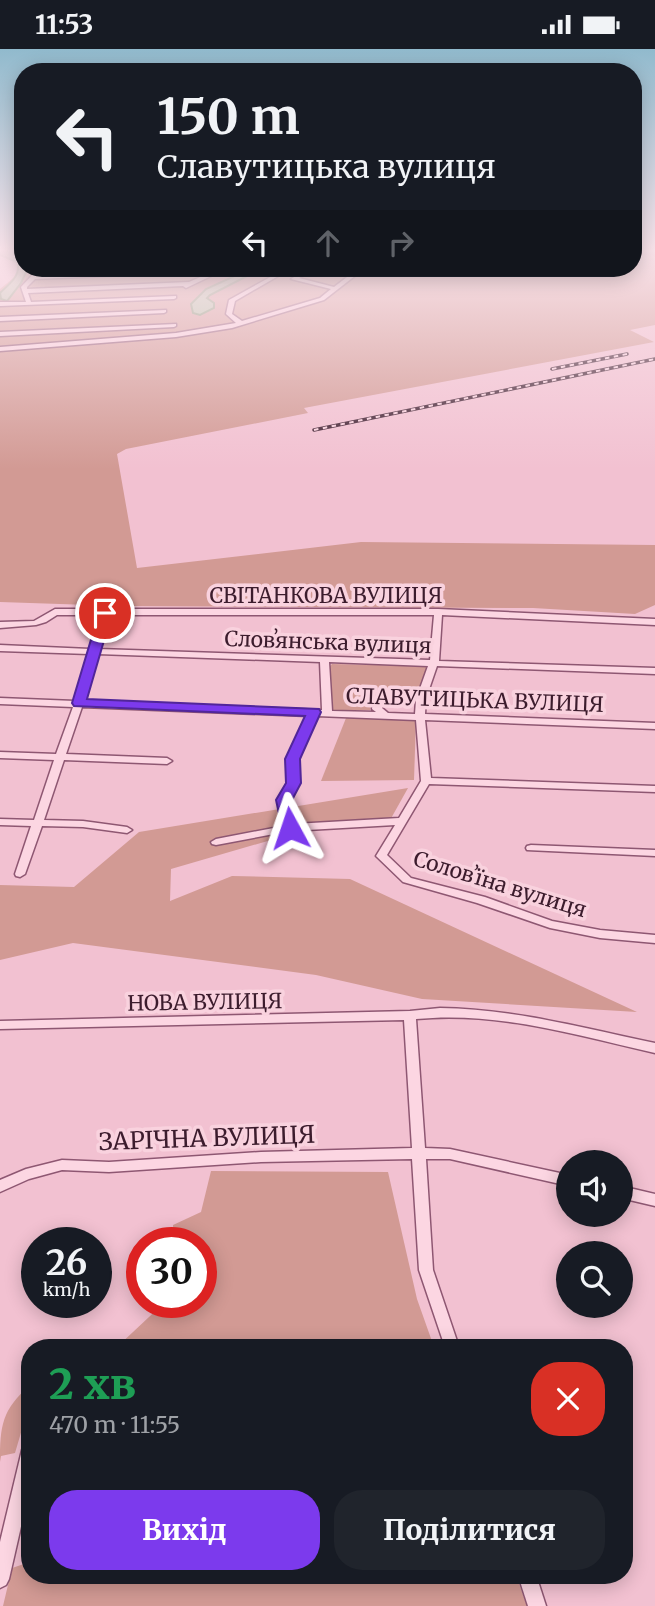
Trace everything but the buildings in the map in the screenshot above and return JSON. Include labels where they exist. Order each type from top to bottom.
[{"type":"street","points":[[0,349],[183,334],[237,324]]},
{"type":"street","points":[[0,334],[174,325],[183,334]]},
{"type":"street","name":"СВІТАНКОВА ВУЛИЦЯ","points":[[0,625],[33,624],[47,619],[55,612],[438,613],[655,622]]},
{"type":"street","points":[[20,874],[79,703],[105,613]]},
{"type":"street","points":[[216,842],[290,828],[401,821],[426,781],[421,698],[434,663],[438,613]]},
{"type":"street","name":"Словʼянська вулиця","points":[[0,648],[655,671]]},
{"type":"street","points":[[324,659],[327,713]]},
{"type":"street","points":[[385,715],[377,709],[378,701],[383,695],[403,693],[421,698]]},
{"type":"street","name":"СЛАВУТИЦЬКА ВУЛИЦЯ","points":[[0,701],[655,726]]},
{"type":"street","points":[[290,828],[284,800],[293,783],[292,759],[314,712]]},
{"type":"street","points":[[0,755],[167,761]]},
{"type":"street","points":[[426,781],[655,789]]},
{"type":"street","name":"Соловʼїна вулиця","points":[[401,821],[381,856],[407,880],[481,900],[550,924],[600,934],[655,939]]},
{"type":"street","points":[[0,822],[83,824],[127,830]]},
{"type":"street","points":[[531,848],[655,853]]},
{"type":"street","name":"НОВА ВУЛИЦЯ","points":[[0,1024],[410,1015],[436,1011],[485,1013],[655,1048]]},
{"type":"street","points":[[410,1015],[426,1270],[449,1339]]},
{"type":"street","name":"ЗАРІЧНА ВУЛИЦЯ","points":[[0,1186],[26,1174],[62,1165],[109,1167],[261,1157],[420,1153],[450,1154],[556,1178]]},
{"type":"street","points":[[633,1195],[655,1200]]},
{"type":"street","points":[[0,1579],[21,1489]]},
{"type":"street","points":[[530,1584],[537,1606]]},
{"type":"shaded area","points":[[0,324],[655,324],[630,330],[654,342],[304,408],[308,413],[126,449],[117,454],[137,568],[361,542],[655,545],[655,605],[635,614],[533,608],[120,606],[0,602]]},
{"type":"shaded area","points":[[332,664],[425,666],[428,670],[420,687],[386,688],[373,692],[370,710],[333,710],[329,667]]},
{"type":"shaded area","points":[[346,718],[416,720],[414,780],[321,781]]},
{"type":"shaded area","points":[[408,788],[389,822],[380,827],[319,826],[171,869],[170,901],[232,876],[350,879],[637,1012],[422,999],[316,975],[73,943],[0,960],[0,885],[74,887],[139,832]]},
{"type":"shaded area","points":[[211,1171],[388,1172],[417,1299],[431,1339],[126,1339],[148,1318],[217,1318],[217,1227],[173,1225],[201,1212]]},
{"type":"shaded area","points":[[21,1394],[21,1433],[15,1453],[1,1456],[0,1462],[2,1428],[13,1402]]},
{"type":"shaded area","points":[[21,1565],[21,1584],[519,1584],[527,1606],[3,1606],[12,1568]]},
{"type":"railway","points":[[552,369],[627,354]]},
{"type":"railway","points":[[314,430],[655,359]]},
{"type":"route","points":[[105,613],[79,703],[314,712],[292,759],[293,783],[284,800],[290,828]]}]
